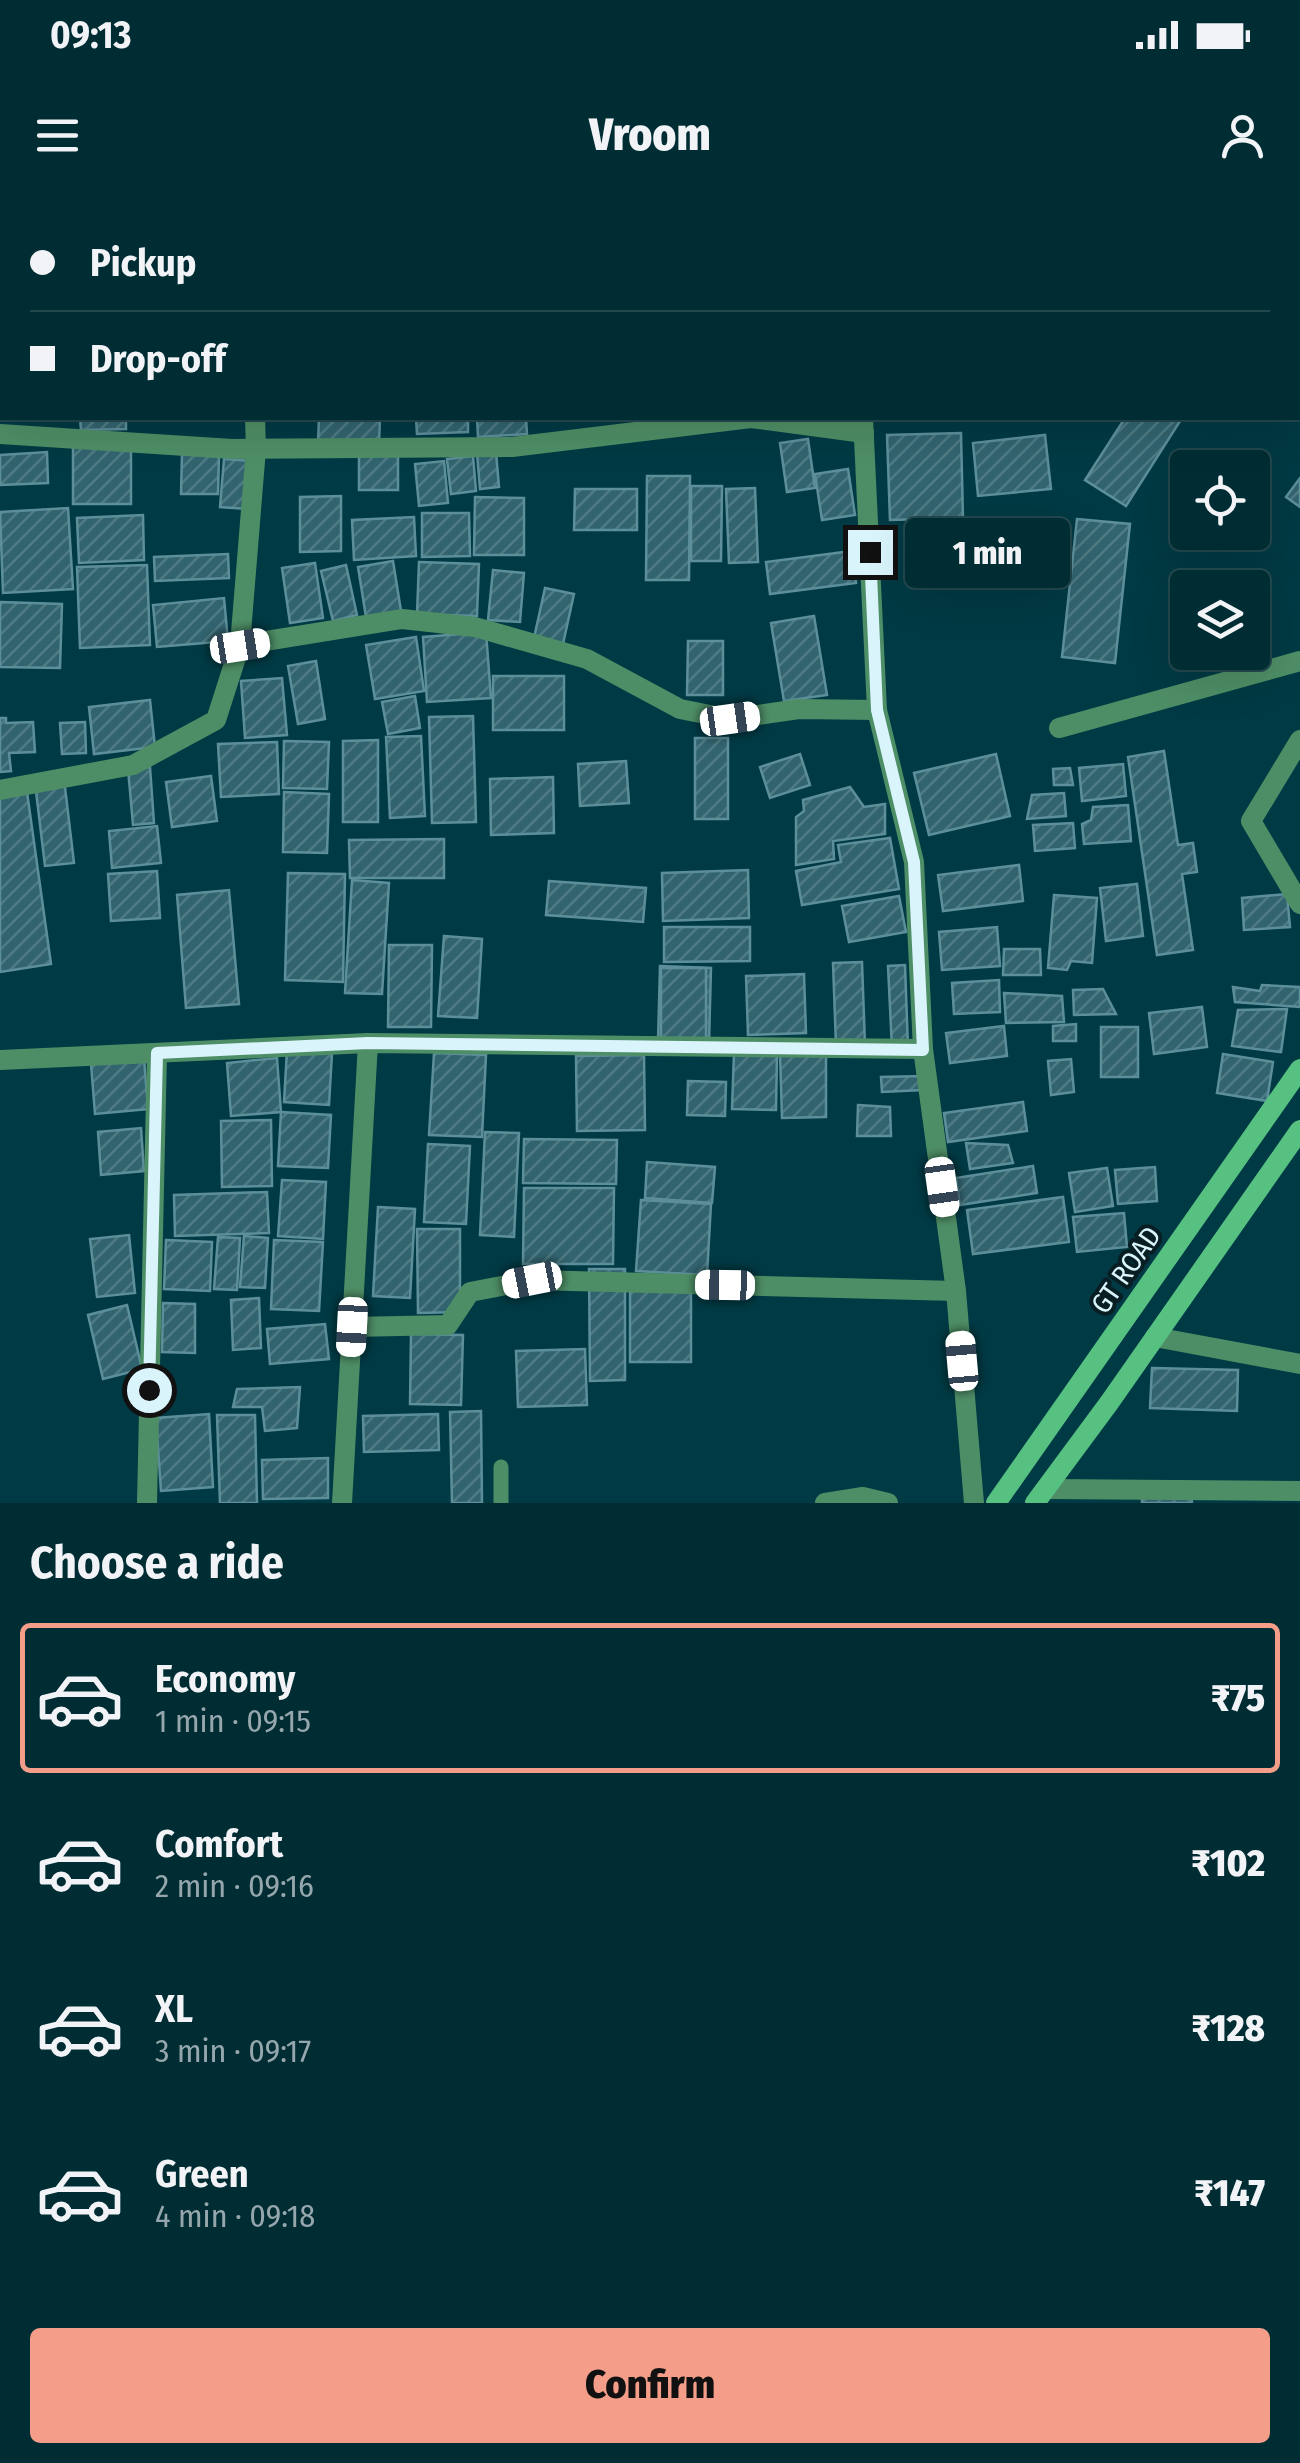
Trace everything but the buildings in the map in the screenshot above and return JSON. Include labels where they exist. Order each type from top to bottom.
[{"type":"main road","name":"GT ROAD","points":[[996,1503],[1300,1069]]},
{"type":"main road","points":[[1041,1496],[1298,1135]]},
{"type":"street","points":[[0,790],[133,766],[216,720],[240,646],[255,420]]},
{"type":"street","points":[[0,434],[256,449],[512,447],[735,420]]},
{"type":"street","points":[[783,420],[863,425],[877,710],[914,862],[923,1050],[956,1290],[974,1503]]},
{"type":"street","points":[[240,646],[402,620],[420,621],[475,627],[587,659],[680,710],[730,719],[799,709],[877,710]]},
{"type":"street","points":[[1059,728],[1300,661]]},
{"type":"street","points":[[1300,740],[1251,821],[1300,904]]},
{"type":"street","points":[[0,1060],[368,1043],[923,1050]]},
{"type":"street","points":[[342,1503],[368,1043]]},
{"type":"street","points":[[146,1503],[157,1053]]},
{"type":"street","points":[[352,1327],[448,1325],[470,1292],[532,1280],[956,1290]]},
{"type":"street","points":[[1156,1337],[1300,1364]]},
{"type":"street","points":[[1041,1496],[1300,1491]]},
{"type":"street","points":[[826,1503],[863,1497],[888,1503]]},
{"type":"lane","points":[[501,1468],[501,1503]]},
{"type":"route","points":[[149,1390],[157,1053],[368,1043],[923,1050],[914,862],[877,710],[870,552]]}]
